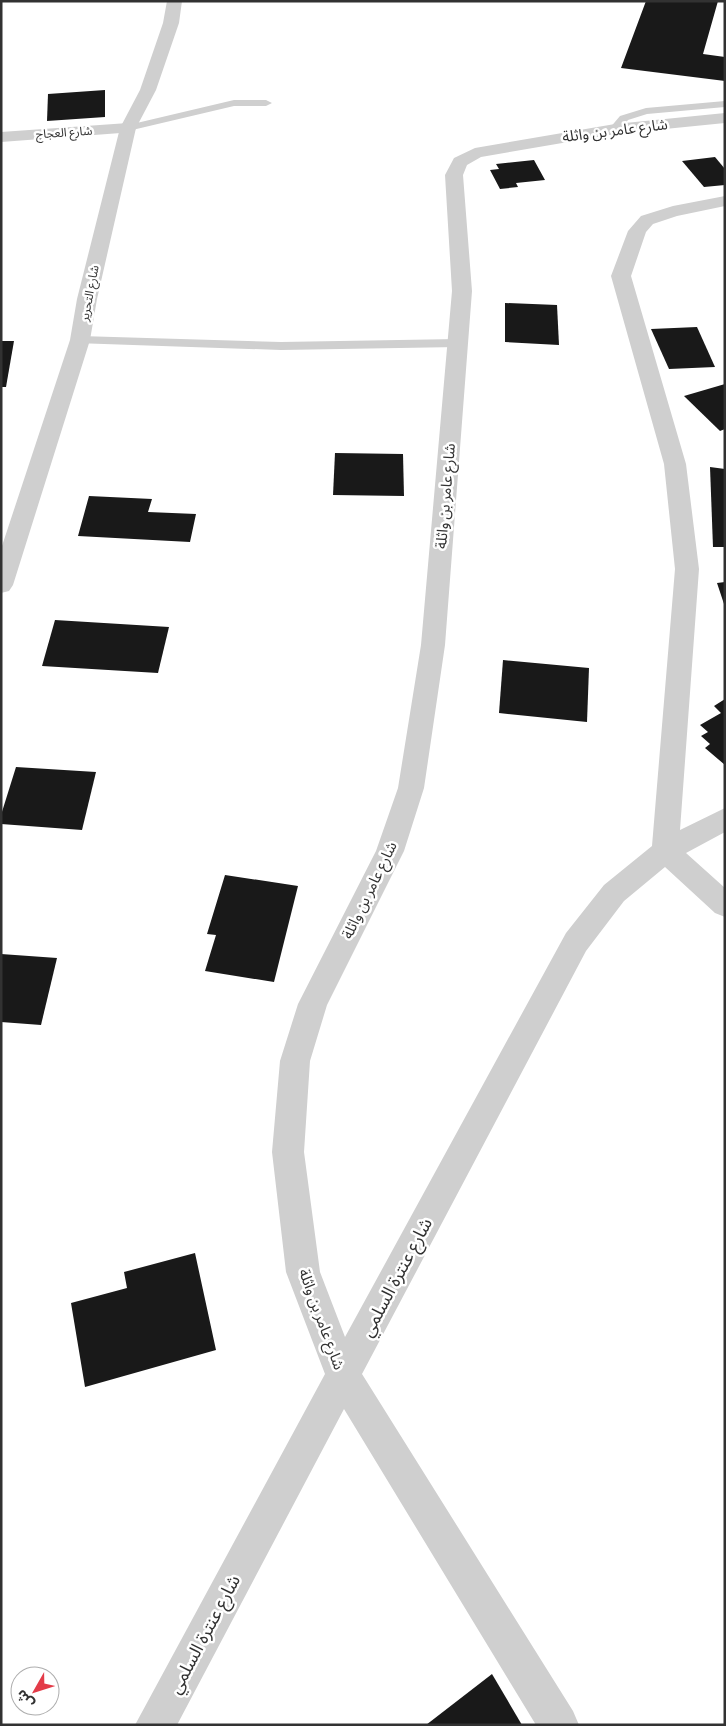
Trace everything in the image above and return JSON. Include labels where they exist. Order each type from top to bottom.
[{"type":"street","name":"شارع التحرير","points":[[1,585],[80,340],[87,298],[128,128],[148,90],[171,23],[175,1]]},
{"type":"street","name":"شارع عامر بن واثلة","points":[[560,1725],[342,1376],[303,1272],[288,1152],[295,1062],[313,1004],[390,851],[411,788],[433,644],[462,291],[454,175],[460,162],[475,153],[493,149],[615,129],[725,118]]},
{"type":"street","name":"شارع العجاج","points":[[1,137],[128,128]]},
{"type":"street","points":[[725,201],[673,210],[647,220],[637,232],[621,276],[675,464],[687,569],[665,851],[725,905]]},
{"type":"street","name":"شارع عنترة السلمي","points":[[155,1725],[576,942],[614,893],[665,851],[725,819]]},
{"type":"lane","points":[[128,128],[234,103],[266,102]]},
{"type":"lane","points":[[615,129],[624,118],[646,111],[725,104]]},
{"type":"lane","points":[[80,340],[281,346],[458,343]]},
{"type":"building","points":[[646,1],[718,1],[703,54],[725,57],[725,81],[621,68]]},
{"type":"building","points":[[105,90],[105,117],[47,121],[48,94]]},
{"type":"building","points":[[715,157],[725,169],[725,185],[704,187],[682,161]]},
{"type":"building","points":[[534,160],[545,180],[516,183],[518,187],[500,189],[490,170],[499,169],[496,164]]},
{"type":"building","points":[[505,303],[557,305],[559,345],[505,342]]},
{"type":"building","points":[[697,327],[715,367],[669,369],[651,329]]},
{"type":"building","points":[[1,341],[14,341],[6,387],[1,387]]},
{"type":"building","points":[[725,384],[725,429],[720,431],[684,396]]},
{"type":"building","points":[[335,453],[403,454],[404,496],[333,495]]},
{"type":"building","points":[[710,467],[725,469],[725,547],[713,547]]},
{"type":"building","points":[[89,496],[152,499],[148,512],[196,514],[190,542],[78,536]]},
{"type":"building","points":[[725,582],[725,604],[724,604],[717,583]]},
{"type":"building","points":[[55,620],[169,627],[158,673],[42,666]]},
{"type":"building","points":[[503,660],[589,668],[587,722],[499,713]]},
{"type":"building","points":[[725,699],[725,765],[705,748],[710,744],[701,736],[708,732],[700,725],[721,713],[714,706]]},
{"type":"building","points":[[16,767],[96,772],[82,830],[1,824],[1,815]]},
{"type":"building","points":[[225,875],[298,886],[274,982],[205,971],[216,935],[207,934]]},
{"type":"building","points":[[1,954],[57,958],[41,1025],[1,1022]]},
{"type":"building","points":[[195,1253],[216,1350],[85,1387],[71,1303],[127,1288],[124,1272]]},
{"type":"building","points":[[492,1674],[522,1725],[426,1725]]}]
